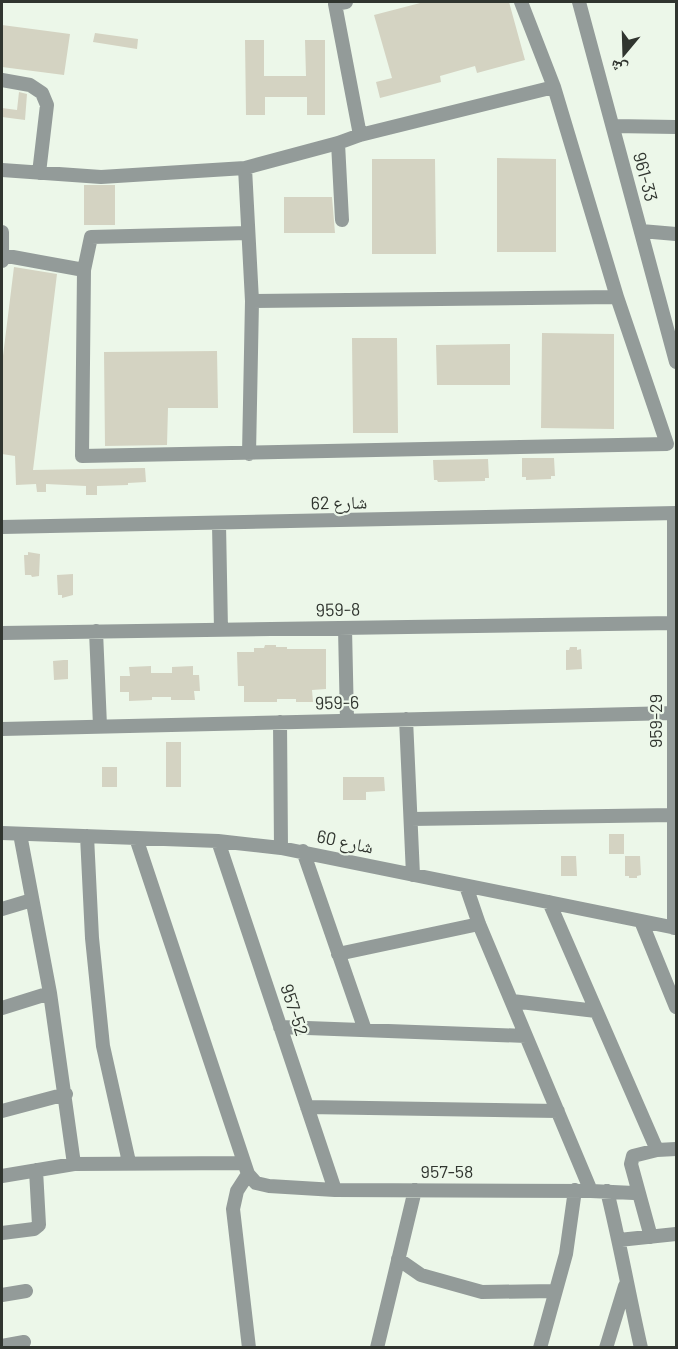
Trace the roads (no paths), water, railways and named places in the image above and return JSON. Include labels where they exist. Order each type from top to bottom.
[{"type":"street","points":[[346,2],[335,4],[360,135]]},
{"type":"street","points":[[248,233],[91,237],[84,270],[82,456],[667,444],[617,297],[554,87],[521,2]]},
{"type":"street","name":"961-33","points":[[579,2],[676,362]]},
{"type":"street","points":[[2,80],[30,85],[42,93],[47,105],[39,173]]},
{"type":"street","points":[[2,170],[101,177],[244,168],[360,135],[554,87]]},
{"type":"street","points":[[613,126],[676,127]]},
{"type":"street","points":[[338,143],[342,220]]},
{"type":"street","points":[[244,168],[252,301],[249,454]]},
{"type":"street","points":[[641,231],[676,234]]},
{"type":"street","points":[[2,232],[2,261]]},
{"type":"street","points":[[2,255],[84,270]]},
{"type":"street","points":[[252,301],[617,297]]},
{"type":"street","name":"شارع 62","points":[[2,526],[219,524],[675,514]]},
{"type":"street","name":"959-29","points":[[675,514],[675,928]]},
{"type":"street","points":[[219,524],[220,630]]},
{"type":"street","name":"959-8","points":[[2,633],[674,623]]},
{"type":"street","points":[[345,628],[347,721]]},
{"type":"street","points":[[96,632],[100,726]]},
{"type":"street","name":"959-6","points":[[2,729],[674,713]]},
{"type":"street","points":[[406,719],[413,875]]},
{"type":"street","points":[[280,722],[281,848]]},
{"type":"street","points":[[411,819],[674,815]]},
{"type":"street","name":"شارع 60","points":[[2,833],[218,841],[303,851],[675,928]]},
{"type":"street","points":[[20,834],[50,993],[66,1094],[74,1164]]},
{"type":"street","points":[[87,837],[92,938],[103,1046],[129,1162]]},
{"type":"street","points":[[136,838],[249,1173],[237,1191],[233,1209],[249,1347]]},
{"type":"street","name":"957-52","points":[[218,841],[335,1190]]},
{"type":"street","points":[[303,851],[365,1030]]},
{"type":"street","points":[[466,886],[479,924],[591,1191]]},
{"type":"street","points":[[2,909],[32,900]]},
{"type":"street","points":[[549,902],[657,1150]]},
{"type":"street","points":[[641,921],[676,1007]]},
{"type":"street","points":[[338,954],[479,924]]},
{"type":"street","points":[[2,1008],[50,993]]},
{"type":"street","points":[[512,1002],[596,1011]]},
{"type":"street","points":[[280,1027],[526,1036]]},
{"type":"street","points":[[2,1111],[66,1094]]},
{"type":"street","points":[[307,1107],[558,1111]]},
{"type":"street","points":[[651,1237],[638,1190],[639,1185],[631,1164],[633,1156],[657,1150],[676,1149]]},
{"type":"street","name":"957-58","points":[[2,1176],[74,1164],[129,1162],[249,1173],[269,1186],[335,1190],[634,1192],[638,1190]]},
{"type":"street","points":[[2,1233],[33,1229],[39,1225],[36,1170]]},
{"type":"street","points":[[377,1347],[415,1190]]},
{"type":"street","points":[[540,1347],[566,1254],[575,1191]]},
{"type":"street","points":[[607,1191],[641,1347]]},
{"type":"street","points":[[619,1240],[676,1234]]},
{"type":"street","points":[[398,1259],[421,1275],[482,1292],[555,1291]]},
{"type":"street","points":[[606,1347],[626,1284]]},
{"type":"street","points":[[2,1295],[26,1291]]},
{"type":"street","points":[[2,1346],[24,1342]]}]
